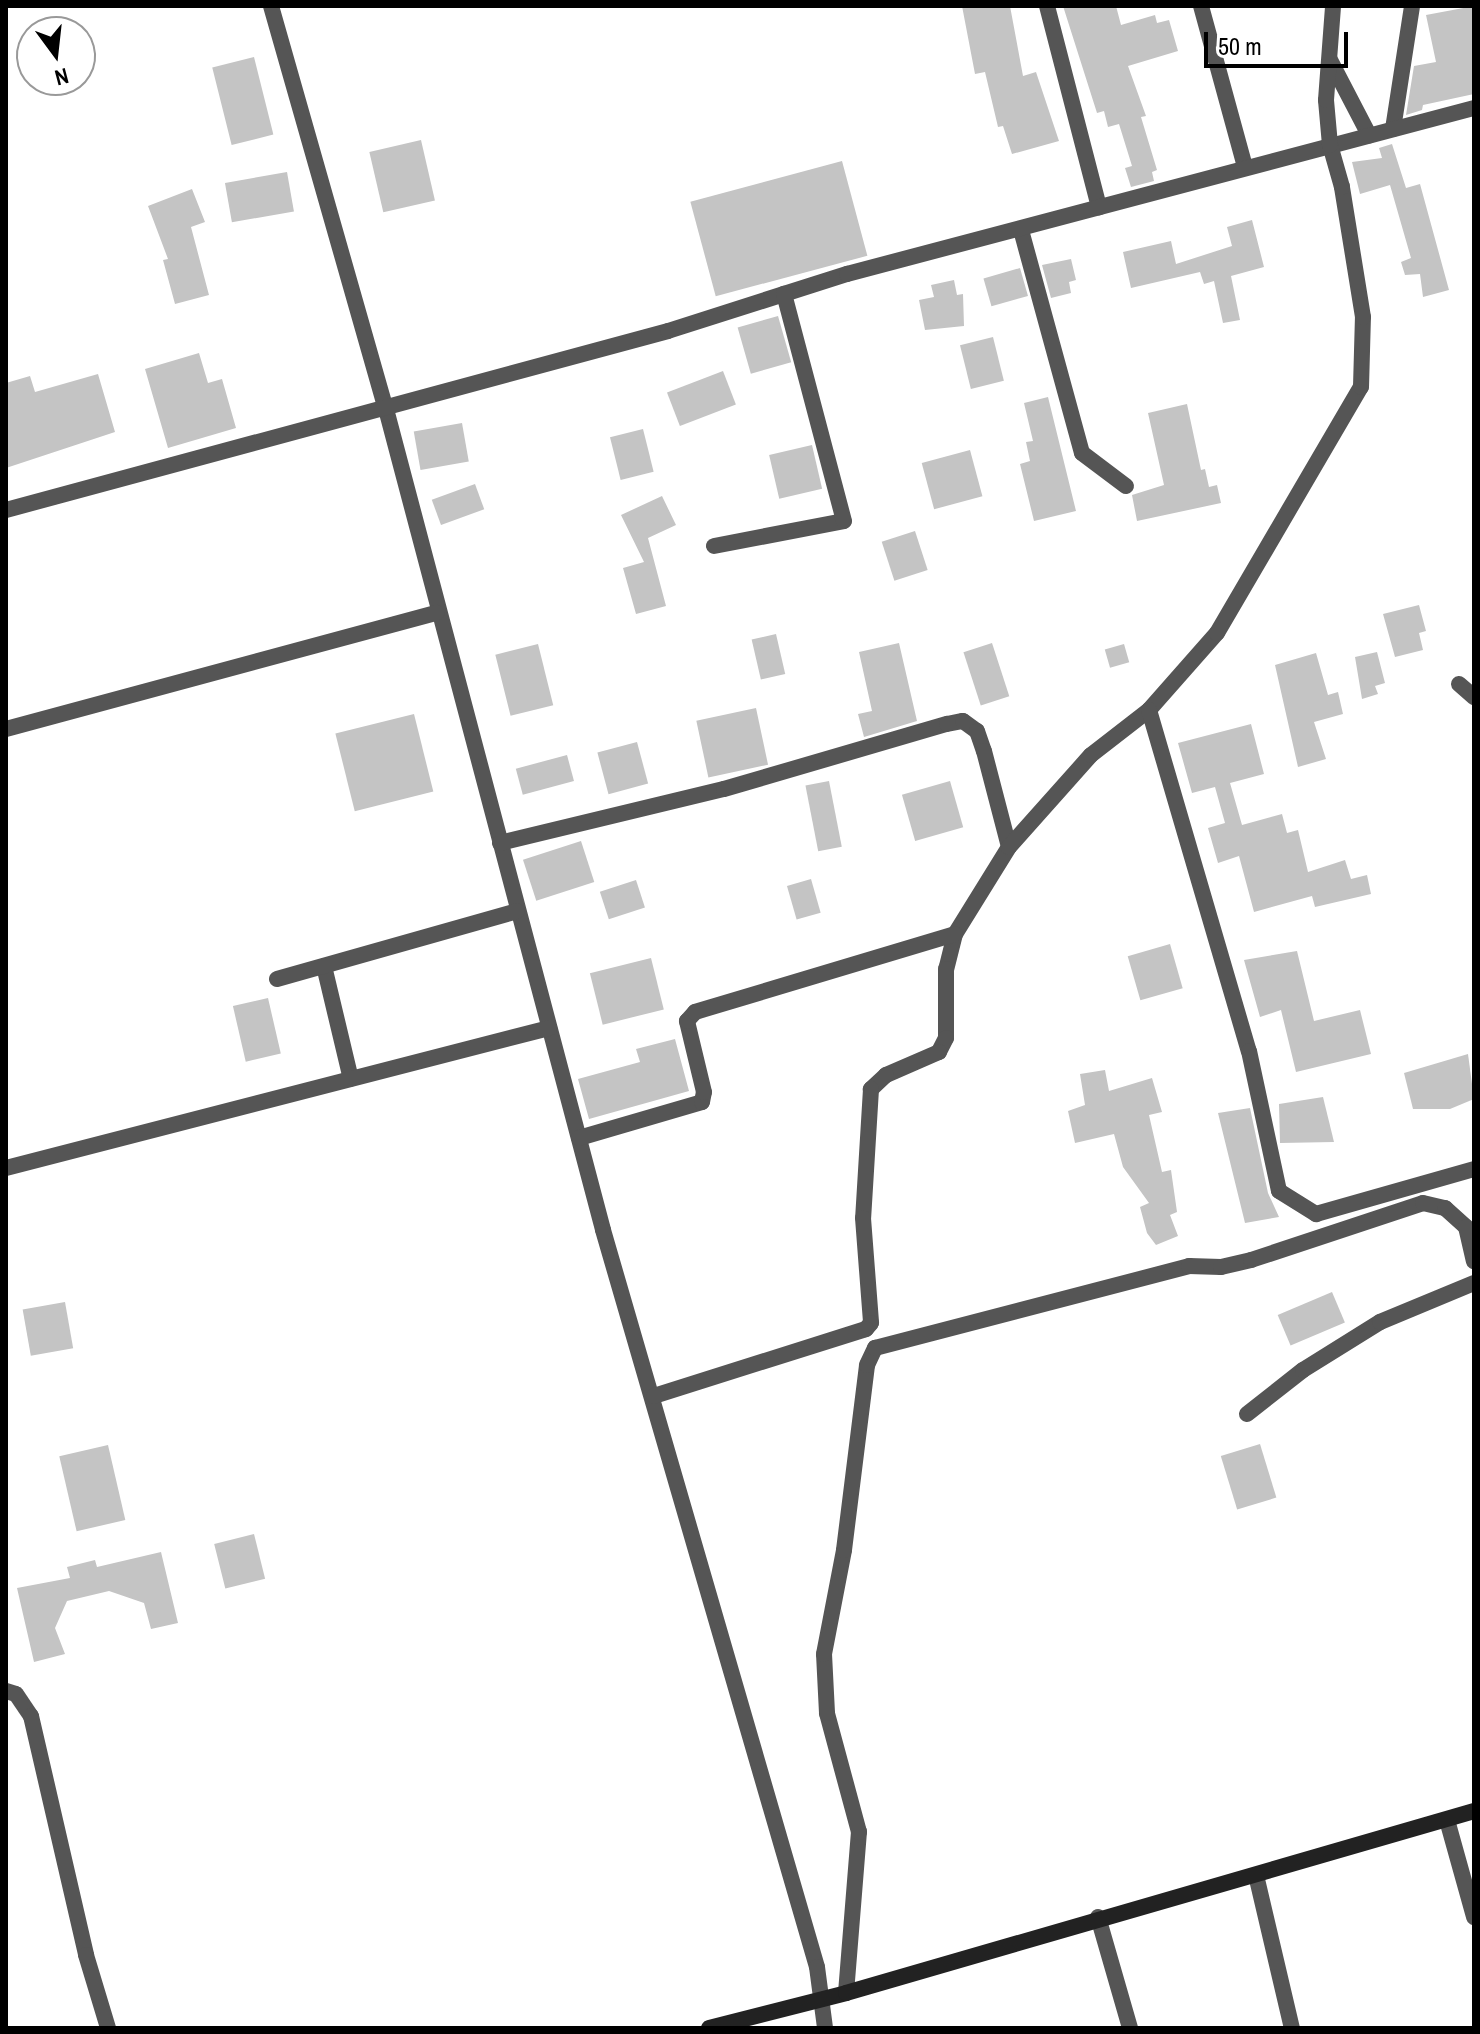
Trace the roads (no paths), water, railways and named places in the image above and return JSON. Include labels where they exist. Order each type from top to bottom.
[{"type":"main road","points":[[709,2028],[818,2001],[1098,1917],[1256,1875],[1474,1811]]},
{"type":"street","points":[[271,6],[386,409],[437,613],[579,1138],[817,1967],[818,2001],[825,2028]]},
{"type":"street","points":[[1047,6],[1099,207]]},
{"type":"street","points":[[1201,6],[1245,167]]},
{"type":"street","points":[[654,1396],[866,1329],[871,1323],[863,1218],[871,1089],[886,1075],[939,1052],[946,1038],[946,969],[955,934],[1009,847],[1091,755],[1149,710],[1217,633],[1361,387],[1363,317],[1342,187],[1330,145],[1329,59],[1333,6]]},
{"type":"street","points":[[1393,129],[1412,6]]},
{"type":"street","points":[[1329,59],[1369,135]]},
{"type":"street","points":[[6,510],[386,409],[784,294],[1245,167],[1474,108]]},
{"type":"street","points":[[1021,230],[1082,453],[1126,486]]},
{"type":"street","points":[[714,546],[844,521],[784,294]]},
{"type":"street","points":[[6,729],[437,613]]},
{"type":"street","points":[[1459,684],[1474,697]]},
{"type":"street","points":[[1149,710],[1249,1051],[1279,1191],[1316,1214],[1474,1169]]},
{"type":"street","points":[[500,843],[724,789],[963,721],[977,731],[1009,847]]},
{"type":"street","points":[[277,979],[517,911]]},
{"type":"street","points":[[579,1138],[702,1102],[704,1092],[687,1021],[695,1012],[955,934]]},
{"type":"street","points":[[324,966],[351,1079]]},
{"type":"street","points":[[6,1168],[549,1028]]},
{"type":"street","points":[[846,1993],[859,1832],[827,1713],[824,1654],[844,1550],[867,1365],[875,1348],[1189,1266],[1221,1267],[1251,1260],[1423,1203],[1445,1208],[1466,1227],[1474,1261]]},
{"type":"street","points":[[1247,1414],[1303,1370],[1380,1322],[1474,1283]]},
{"type":"street","points":[[6,1691],[16,1694],[31,1716],[79,1928],[108,2028]]},
{"type":"street","points":[[1447,1820],[1474,1917]]},
{"type":"street","points":[[1256,1875],[1292,2028]]},
{"type":"street","points":[[1098,1917],[1130,2028]]}]
